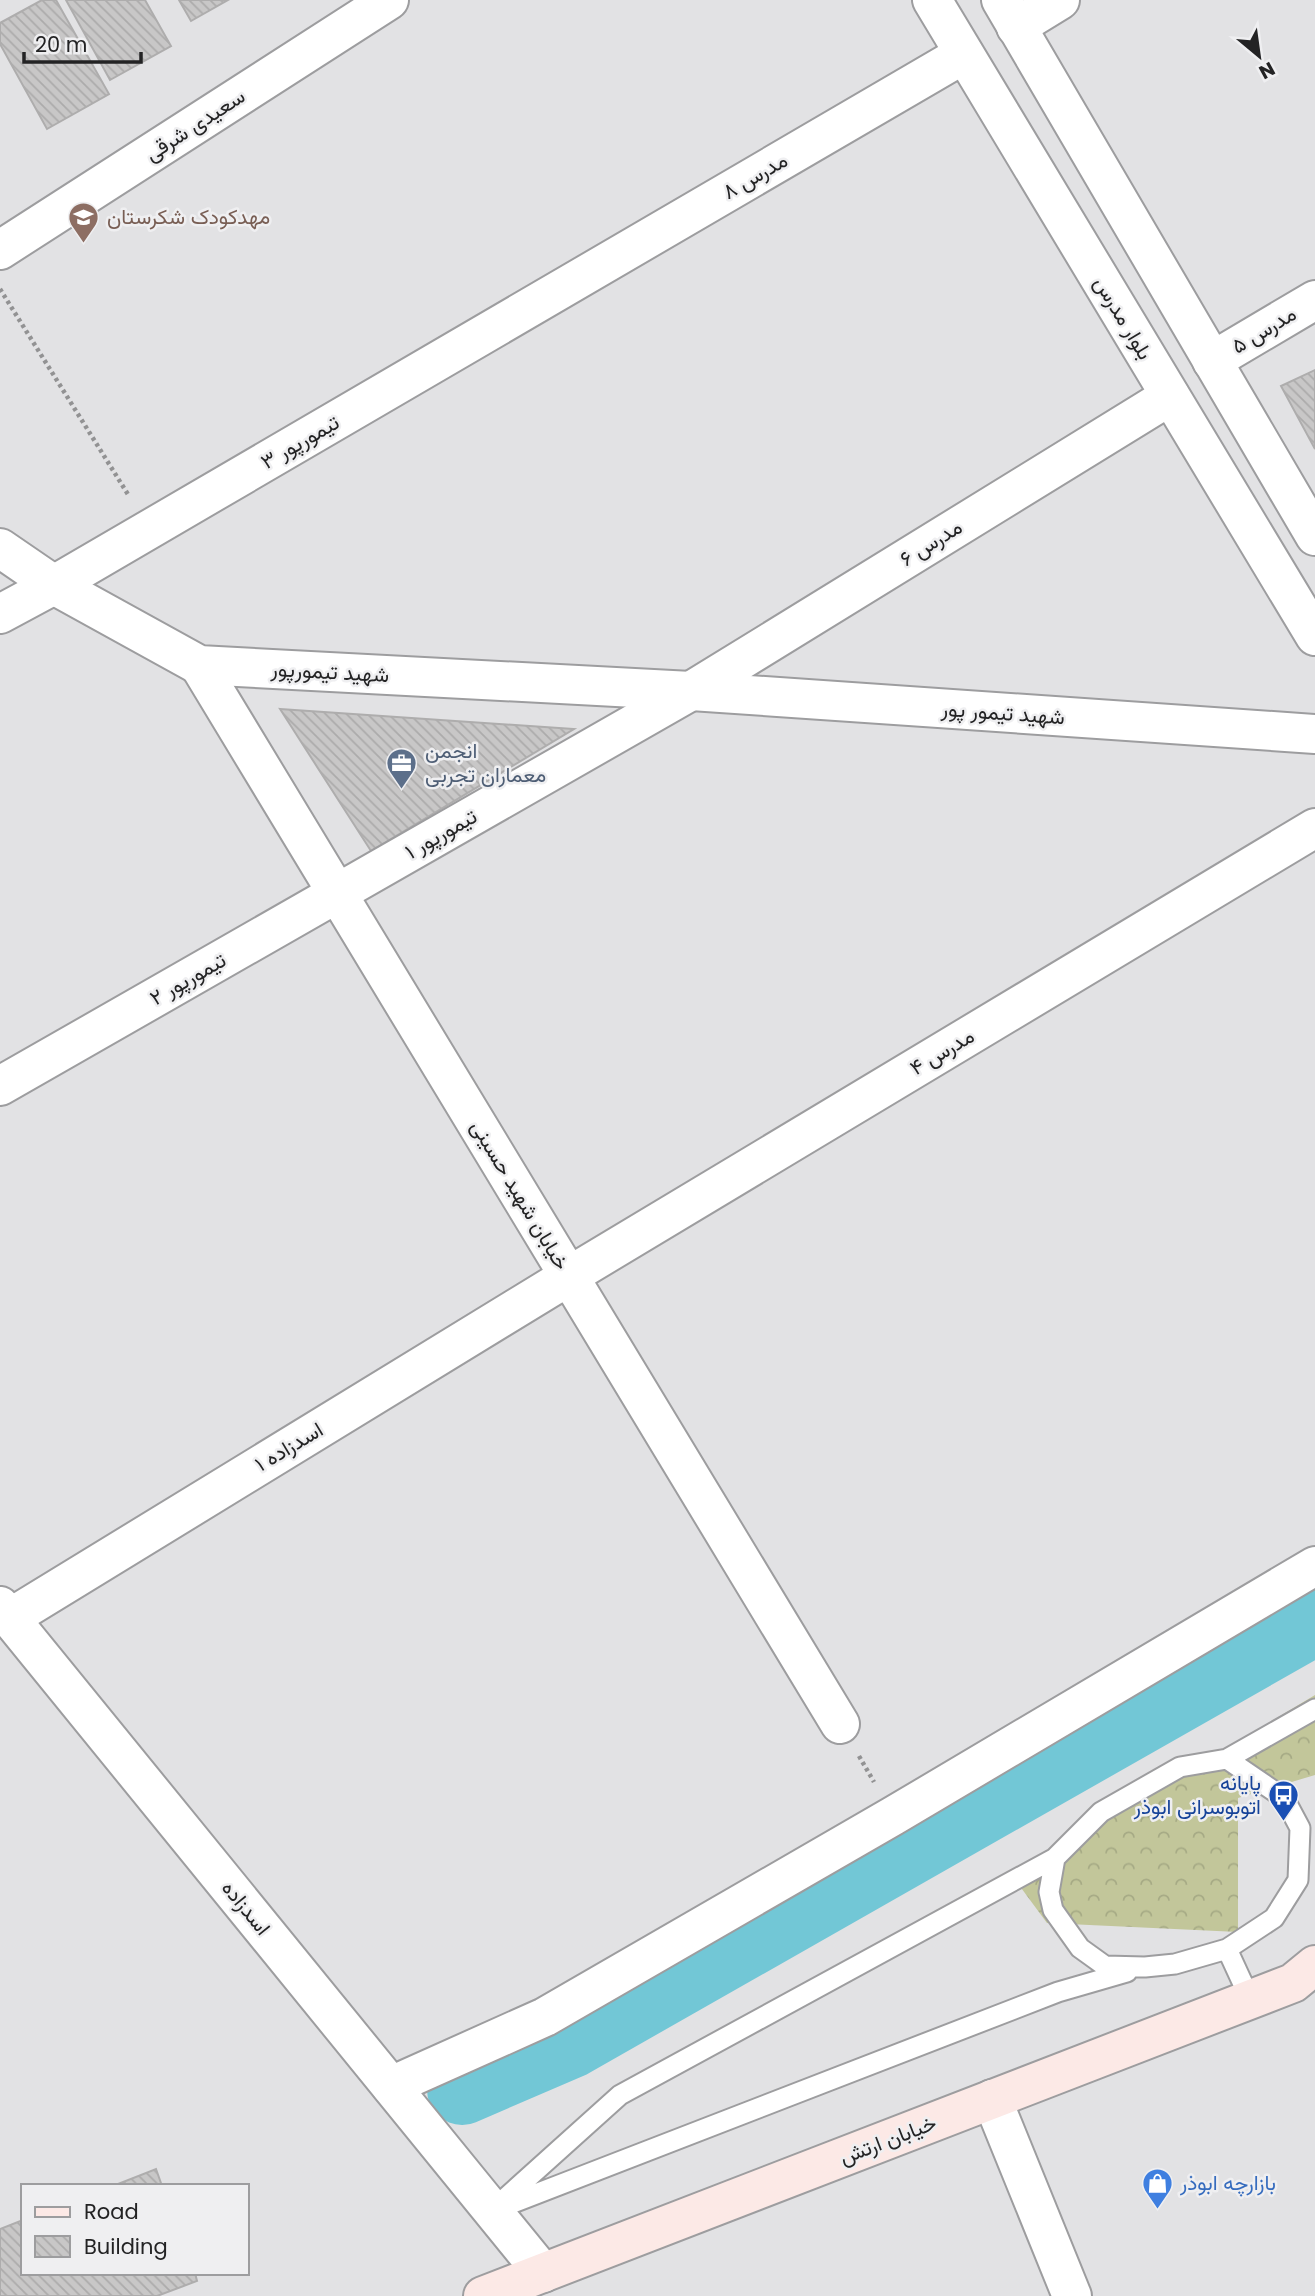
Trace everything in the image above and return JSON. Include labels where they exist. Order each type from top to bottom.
[{"type":"main road","name":"خیابان ارتش","points":[[483,2296],[1308,1976]]},
{"type":"street","name":"سعیدی شرقی","points":[[0,250],[389,0]]},
{"type":"street","name":"بلوار مدرس","points":[[932,0],[1315,636]]},
{"type":"street","points":[[1060,0],[1008,13],[1315,536]]},
{"type":"street","name":"مدرس ۸","points":[[545,299],[964,54]]},
{"type":"street","name":"تیمورپور ۳","points":[[0,614],[545,299]]},
{"type":"street","name":"مدرس ۵","points":[[1212,361],[1315,300]]},
{"type":"street","name":"مدرس ۶","points":[[691,691],[1170,396]]},
{"type":"street","name":"شهید تیمورپور","points":[[0,548],[54,585],[199,665],[691,691]]},
{"type":"street","name":"خیابان شهید حسینی","points":[[199,665],[840,1724]]},
{"type":"street","name":"شهید تیمور پور","points":[[691,691],[1315,734]]},
{"type":"street","name":"تیمورپور ۱","points":[[337,893],[691,691]]},
{"type":"street","name":"مدرس ۴","points":[[569,1276],[1315,828]]},
{"type":"street","name":"تیمورپور ۲","points":[[0,1086],[337,893]]},
{"type":"street","name":"اسدزاده ۱","points":[[5,1612],[569,1276]]},
{"type":"street","points":[[391,2086],[545,2017],[893,1816],[1315,1566]]},
{"type":"street","name":"اسدزاده","points":[[5,1612],[543,2273]]},
{"type":"street","points":[[992,2099],[1072,2296]]},
{"type":"lane","points":[[492,2211],[620,2095],[1055,1858],[1101,1812],[1180,1768],[1227,1759],[1315,1709]]},
{"type":"lane","points":[[1227,1759],[1284,1798],[1300,1828],[1298,1880]]},
{"type":"lane","points":[[1055,1858],[1049,1892],[1053,1910],[1080,1948],[1105,1966],[1145,1967],[1175,1964],[1227,1949],[1274,1918],[1315,1857]]},
{"type":"lane","points":[[1227,1949],[1250,1999]]},
{"type":"lane","points":[[492,2211],[1058,1992],[1145,1967]]},
{"type":"path","points":[[0,288],[150,529]]},
{"type":"path","points":[[840,1724],[893,1816]]},
{"type":"green space","points":[[1315,1695],[1315,1775],[1238,1798],[1238,1932],[1047,1923],[1013,1877]]},
{"type":"building","points":[[42,0],[56,0],[109,94],[47,129],[0,44],[0,23]]},
{"type":"building","points":[[66,0],[145,0],[171,46],[110,80]]},
{"type":"building","points":[[179,0],[228,0],[191,21]]},
{"type":"building","points":[[1315,370],[1315,449],[1281,386]]},
{"type":"building","name":"انجمن معماران تجربی","points":[[280,709],[574,729],[371,851]]},
{"type":"building","points":[[156,2169],[161,2184],[118,2184]]},
{"type":"building","points":[[21,2221],[21,2275],[196,2275],[197,2281],[157,2296],[0,2296],[0,2229]]},
{"type":"waterway","points":[[462,2090],[571,2043],[1315,1620]]},
{"type":"place","name":"مهدکودک شکرستان","points":[[84,244]]},
{"type":"place","name":"انجمن معماران تجربی","points":[[402,790]]},
{"type":"place","name":"پایانه اتوبوسرانی ابوذر","points":[[1284,1822]]},
{"type":"place","name":"بازارچه ابوذر","points":[[1157,2210]]}]
